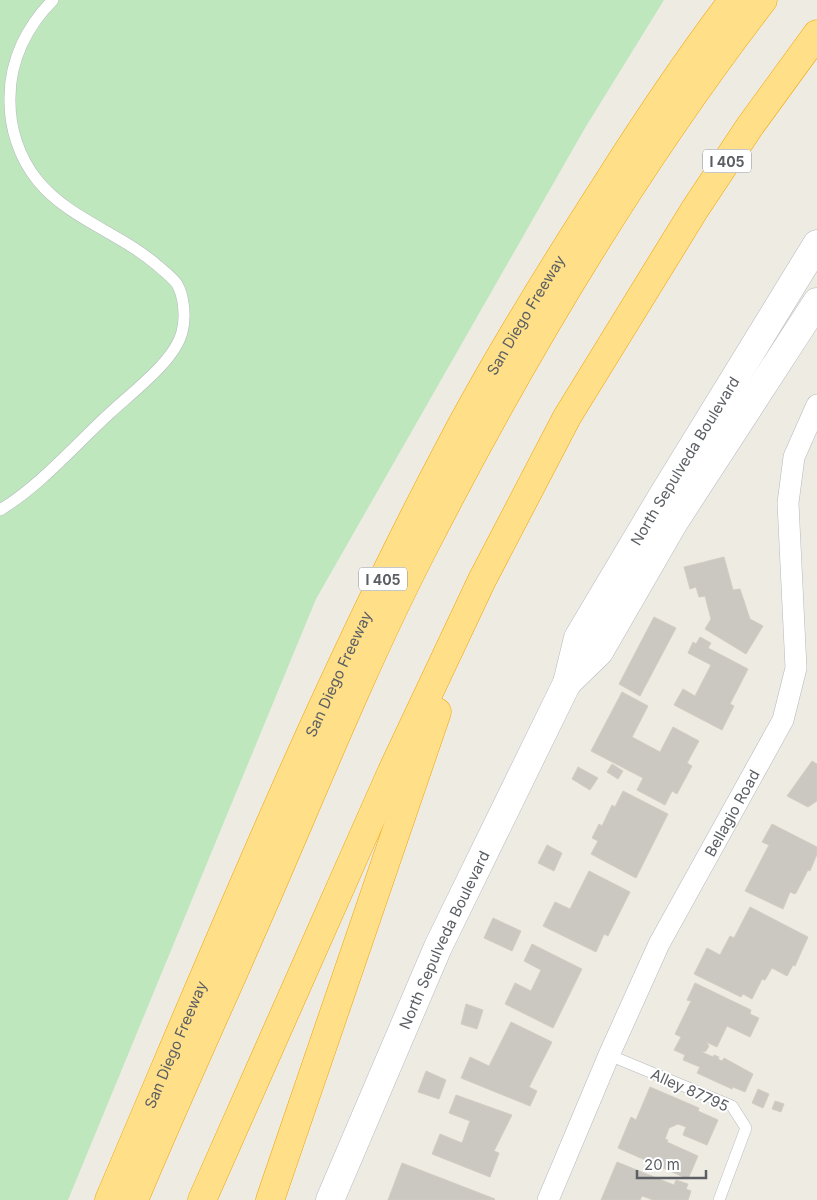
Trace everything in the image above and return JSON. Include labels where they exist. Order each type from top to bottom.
[{"type":"highway","name":"San Diego Freeway","points":[[109,1200],[258,853],[342,665],[395,554],[449,450],[513,334],[580,225],[648,119],[734,0]]},
{"type":"highway","points":[[134,1200],[318,777],[425,545],[560,298],[666,136],[763,0]]},
{"type":"highway","name":"I 405","points":[[202,1200],[392,771],[482,580],[567,418],[643,292],[750,126],[817,34]]},
{"type":"highway","points":[[270,1200],[482,580]]},
{"type":"main road","name":"North Sepulveda Boulevard","points":[[330,1200],[438,948],[567,683],[578,638],[817,244]]},
{"type":"main road","name":"North Sepulveda Boulevard","points":[[567,683],[599,652],[674,522],[817,302]]},
{"type":"street","name":"Bellagio Road","points":[[548,1200],[609,1055],[659,944],[783,720],[796,668],[788,503],[794,457],[817,405]]},
{"type":"lane","points":[[0,510],[29,489],[152,373],[176,346],[182,332],[182,298],[177,284],[149,258],[55,197],[38,182],[25,161],[15,138],[10,111],[10,83],[17,55],[27,32],[52,0]]},
{"type":"lane","name":"Alley 87795","points":[[609,1055],[732,1106],[746,1128],[719,1200]]},
{"type":"green space","points":[[0,0],[664,0],[585,128],[316,599],[68,1200],[0,1200]]},
{"type":"building","points":[[724,557],[733,590],[740,589],[750,619],[763,626],[746,654],[705,629],[711,619],[705,596],[699,597],[696,587],[690,589],[684,567]]},
{"type":"building","points":[[654,617],[676,628],[640,696],[619,684]]},
{"type":"building","points":[[700,637],[711,643],[708,648],[748,669],[730,704],[734,706],[722,730],[674,705],[683,689],[695,696],[711,665],[688,653],[693,642],[696,644]]},
{"type":"building","points":[[622,692],[648,706],[632,737],[660,752],[673,727],[699,741],[687,763],[692,766],[677,794],[672,791],[665,805],[637,790],[643,778],[591,751]]},
{"type":"building","points":[[812,761],[817,764],[817,801],[808,807],[787,796]]},
{"type":"building","points":[[612,764],[623,771],[618,779],[607,772]]},
{"type":"building","points":[[578,767],[598,778],[590,790],[572,779]]},
{"type":"building","points":[[623,791],[668,814],[636,878],[591,854],[598,841],[592,838],[599,824],[602,826],[612,805],[615,807]]},
{"type":"building","points":[[772,824],[817,847],[817,854],[810,871],[808,870],[796,893],[790,892],[783,909],[745,891],[769,845],[762,842]]},
{"type":"building","points":[[547,845],[562,853],[554,871],[538,863]]},
{"type":"building","points":[[589,871],[630,892],[608,936],[604,934],[596,952],[543,926],[555,902],[570,909]]},
{"type":"building","points":[[750,907],[808,937],[795,966],[793,965],[787,976],[772,968],[765,980],[762,979],[752,999],[743,994],[741,997],[694,974],[707,948],[720,955],[730,936],[734,938]]},
{"type":"building","points":[[493,918],[521,931],[512,951],[484,938]]},
{"type":"building","points":[[532,944],[582,969],[553,1028],[505,1004],[515,983],[531,991],[541,970],[524,961]]},
{"type":"building","points":[[695,983],[751,1010],[750,1014],[759,1018],[750,1037],[727,1026],[717,1047],[706,1042],[709,1046],[706,1051],[702,1052],[713,1057],[714,1055],[719,1057],[718,1059],[722,1061],[724,1058],[753,1074],[745,1092],[733,1087],[732,1089],[697,1073],[700,1067],[683,1060],[685,1055],[674,1050],[681,1037],[675,1034],[691,1001],[687,1000]]},
{"type":"building","points":[[466,1004],[483,1010],[477,1029],[461,1024]]},
{"type":"building","points":[[511,1022],[552,1042],[529,1087],[537,1091],[530,1106],[461,1078],[470,1057],[489,1066]]},
{"type":"building","points":[[426,1071],[446,1080],[439,1099],[418,1092]]},
{"type":"building","points":[[650,1087],[699,1108],[698,1111],[718,1120],[707,1145],[683,1135],[686,1127],[678,1124],[669,1128],[665,1139],[668,1140],[667,1142],[698,1156],[688,1179],[618,1148],[631,1117],[636,1120]]},
{"type":"building","points":[[758,1089],[769,1094],[763,1108],[752,1103]]},
{"type":"building","points":[[456,1095],[512,1115],[494,1151],[499,1153],[490,1177],[432,1154],[440,1134],[462,1143],[470,1121],[449,1113]]},
{"type":"building","points":[[775,1101],[784,1104],[781,1112],[772,1109]]},
{"type":"building","points":[[617,1162],[674,1185],[676,1180],[688,1184],[686,1189],[691,1191],[688,1200],[653,1200],[642,1196],[640,1200],[601,1200]]},
{"type":"building","points":[[402,1163],[495,1199],[388,1200]]}]
